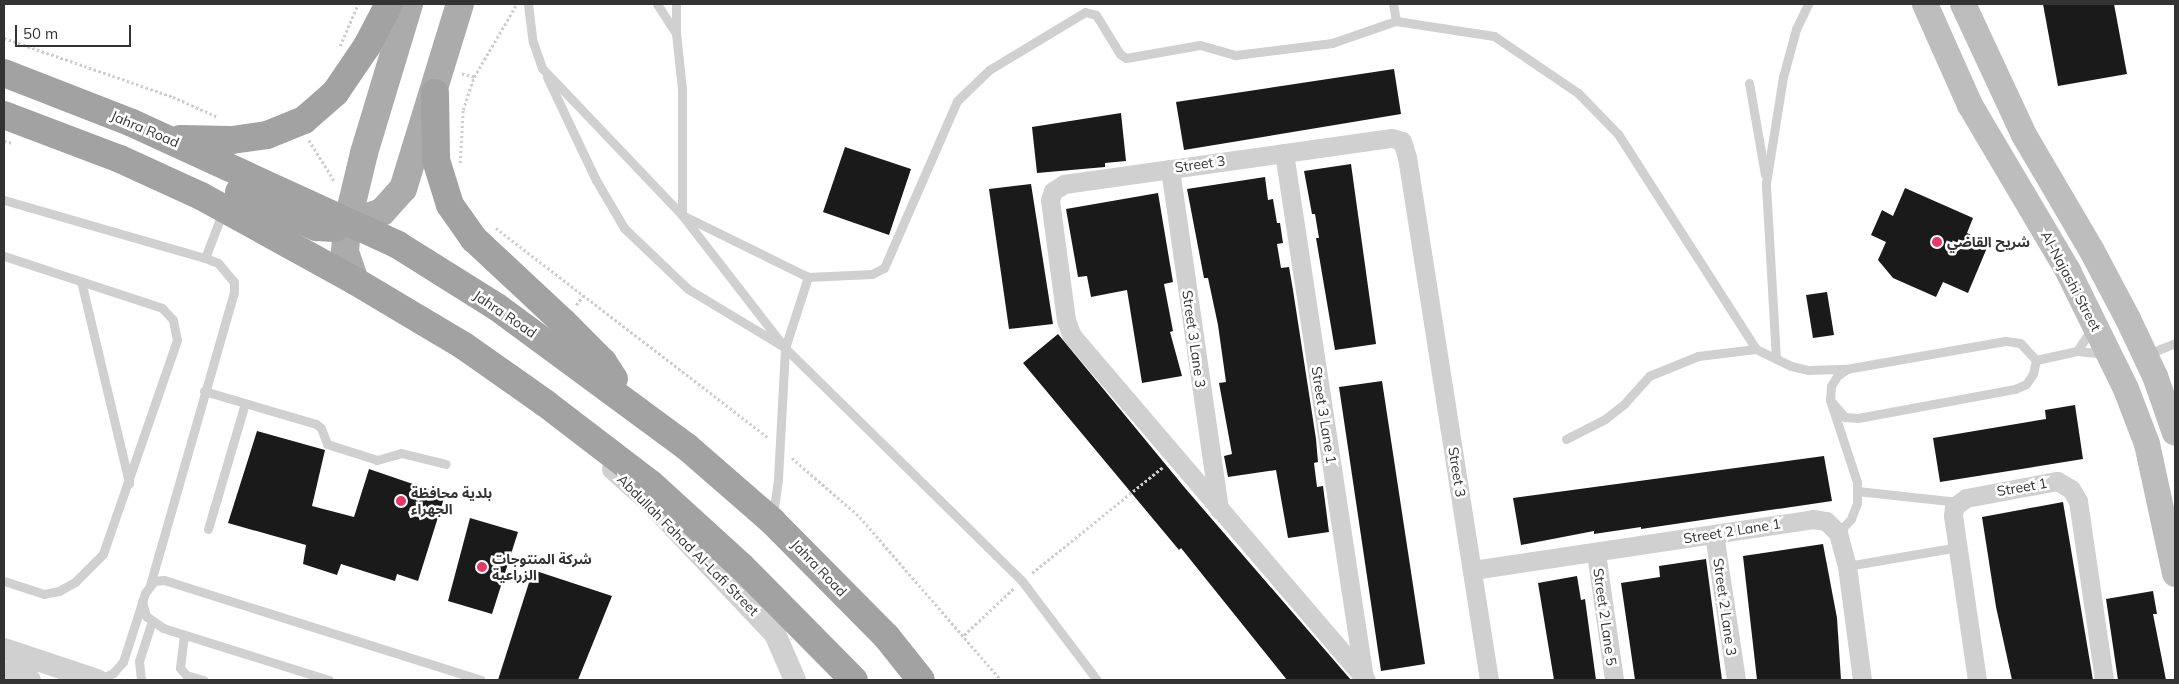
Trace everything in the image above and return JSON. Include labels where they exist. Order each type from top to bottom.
[{"type":"highway","points":[[170,139],[232,140],[267,135],[298,122],[335,93],[367,46],[389,4]]},
{"type":"highway","name":"Jahra Road","points":[[4,73],[170,139],[320,219]]},
{"type":"highway","points":[[438,81],[436,160],[450,205],[474,239],[603,362],[632,405]]},
{"type":"highway","points":[[5,122],[64,138],[120,159],[224,209],[355,280],[464,346],[651,484],[742,568],[854,680]]},
{"type":"highway","points":[[64,138],[99,140],[132,148],[320,219],[329,229],[347,224]]},
{"type":"highway","name":"Jahra Road","points":[[347,224],[398,245],[497,307],[632,405],[772,521],[886,636],[921,680]]},
{"type":"main road","points":[[355,280],[346,252],[347,224],[408,4]]},
{"type":"main road","points":[[347,224],[382,212],[398,197],[407,180],[460,4]]},
{"type":"main road","name":"Al-Najashi Street","points":[[1925,4],[1970,105],[2064,264],[2110,354],[2147,444],[2175,574]]},
{"type":"main road","points":[[1963,4],[2024,135],[2092,251],[2146,356],[2175,433]]},
{"type":"street","name":"Street 3","points":[[1365,679],[1174,458],[1072,336],[1066,320],[1050,200],[1053,191],[1064,184],[1392,138],[1402,141],[1407,157],[1490,680]]},
{"type":"street","name":"Street 3 Lane 1","points":[[1284,153],[1365,679]]},
{"type":"street","name":"Street 3 Lane 3","points":[[1170,168],[1219,509]]},
{"type":"street","name":"Abdullah Fahad Al-Lafi Street","points":[[517,384],[650,502],[722,576],[775,634],[795,680]]},
{"type":"street","name":"Street 1","points":[[1958,502],[2057,481],[2071,489],[2078,501],[2104,680]]},
{"type":"street","points":[[1958,502],[1953,516],[1977,680]]},
{"type":"street","name":"Street 2 Lane 1","points":[[1473,570],[1813,519],[1826,521],[1838,533]]},
{"type":"street","points":[[1838,533],[1847,566],[1862,680]]},
{"type":"street","name":"Street 2 Lane 3","points":[[1714,534],[1736,680]]},
{"type":"street","name":"Street 2 Lane 5","points":[[1596,553],[1614,680]]},
{"type":"street","points":[[4,650],[97,680]]},
{"type":"street","points":[[4,672],[30,680]]},
{"type":"lane","points":[[528,4],[533,42],[542,68],[596,180],[624,228],[688,289],[786,348]]},
{"type":"lane","points":[[657,4],[676,33]]},
{"type":"lane","points":[[676,4],[676,33],[682,89],[682,216]]},
{"type":"lane","points":[[1393,4],[1396,21]]},
{"type":"lane","points":[[1766,183],[1783,77],[1796,29],[1808,4]]},
{"type":"lane","points":[[682,216],[808,276],[872,274],[884,268],[957,101],[989,70],[1085,12],[1096,15],[1120,54],[1126,58],[1200,45],[1236,55],[1332,43],[1396,21],[1494,36],[1578,93],[1618,134],[1756,349],[1776,359],[1808,370],[1847,369],[2006,341],[2020,343],[2036,360]]},
{"type":"lane","points":[[542,68],[682,216],[786,348],[1022,581],[1097,680]]},
{"type":"lane","points":[[1749,82],[1766,183],[1776,359]]},
{"type":"lane","points":[[4,200],[218,263],[229,274],[234,292],[204,391],[150,585],[142,601],[123,662],[113,673],[97,680]]},
{"type":"lane","points":[[205,258],[224,209]]},
{"type":"lane","points":[[4,256],[162,308],[169,312],[177,329],[177,340],[104,554],[75,582],[59,591],[44,594],[4,581]]},
{"type":"lane","points":[[772,521],[778,478],[778,447],[786,348],[808,276]]},
{"type":"lane","points":[[81,282],[129,483]]},
{"type":"lane","points":[[2076,350],[2094,324]]},
{"type":"lane","points":[[2146,356],[2175,343]]},
{"type":"lane","points":[[1566,439],[1606,419],[1649,376],[1698,356],[1756,349]]},
{"type":"lane","points":[[2036,360],[2076,350],[2110,354]]},
{"type":"lane","points":[[1830,400],[1845,417],[1858,418],[2006,391],[2026,384],[2033,374],[2036,360]]},
{"type":"lane","points":[[1838,533],[1851,519],[1857,491],[1857,482],[1830,400],[1831,386],[1837,376],[1847,369]]},
{"type":"lane","points":[[204,391],[316,424],[327,444],[377,460],[401,453],[446,464]]},
{"type":"lane","points":[[208,528],[245,403]]},
{"type":"lane","points":[[1857,491],[1958,502]]},
{"type":"lane","points":[[1847,566],[1958,547]]},
{"type":"lane","points":[[150,585],[154,581],[174,582],[481,680]]},
{"type":"lane","points":[[141,680],[139,661],[151,623],[142,601]]},
{"type":"lane","points":[[151,623],[329,680]]},
{"type":"lane","points":[[184,635],[180,668],[186,674],[203,680]]},
{"type":"path","points":[[336,54],[358,4]]},
{"type":"path","points":[[460,167],[463,110],[474,77],[517,4]]},
{"type":"path","points":[[4,38],[173,97],[219,118]]},
{"type":"path","points":[[438,81],[474,77]]},
{"type":"path","points":[[5,122],[18,144]]},
{"type":"path","points":[[298,122],[339,189],[355,191]]},
{"type":"path","points":[[494,227],[778,447],[860,517],[1001,680]]},
{"type":"path","points":[[964,635],[1022,581],[1174,458]]},
{"type":"building","points":[[2043,4],[2114,4],[2127,74],[2058,86]]},
{"type":"building","points":[[1394,69],[1401,114],[1184,150],[1176,102]]},
{"type":"building","points":[[1121,113],[1126,161],[1105,163],[1105,167],[1037,173],[1032,127]]},
{"type":"building","points":[[845,147],[911,169],[889,235],[823,212]]},
{"type":"building","points":[[1351,164],[1376,344],[1335,350],[1316,238],[1319,238],[1315,214],[1312,214],[1304,171]]},
{"type":"building","points":[[1265,177],[1268,200],[1273,199],[1277,223],[1280,223],[1283,243],[1277,244],[1281,268],[1289,267],[1316,439],[1318,462],[1314,463],[1317,487],[1323,486],[1329,532],[1288,538],[1276,470],[1228,477],[1224,456],[1232,454],[1219,383],[1226,382],[1218,325],[1208,278],[1204,278],[1187,189]]},
{"type":"building","points":[[1031,184],[1053,324],[1009,329],[989,189]]},
{"type":"building","name":"شريح القاضي","points":[[1905,188],[1973,218],[1967,233],[1989,243],[1968,293],[1943,282],[1936,297],[1893,278],[1878,260],[1886,242],[1871,235],[1882,210],[1893,216]]},
{"type":"building","points":[[1158,193],[1173,282],[1164,284],[1173,331],[1170,332],[1182,376],[1142,383],[1127,290],[1091,297],[1087,276],[1078,277],[1066,209]]},
{"type":"building","points":[[1827,292],[1834,335],[1813,338],[1806,295]]},
{"type":"building","points":[[1058,334],[1185,488],[1351,680],[1287,680],[1181,548],[1179,550],[1023,363]]},
{"type":"building","points":[[1382,381],[1425,664],[1381,671],[1339,387]]},
{"type":"building","points":[[2075,405],[2083,459],[1940,482],[1933,438],[2046,419],[2045,410]]},
{"type":"building","name":"بلدية محافظة الجهراء","points":[[257,431],[325,450],[312,506],[354,517],[369,469],[445,495],[418,581],[397,574],[395,581],[341,564],[337,575],[303,564],[306,545],[228,523]]},
{"type":"building","points":[[1824,456],[1832,501],[1641,529],[1641,527],[1594,534],[1594,531],[1521,545],[1513,498]]},
{"type":"building","points":[[2063,502],[2093,680],[2012,680],[1996,607],[1982,517]]},
{"type":"building","name":"شركة المنتوجات الزراعية","points":[[470,518],[518,532],[492,614],[448,601]]},
{"type":"building","points":[[1823,544],[1837,618],[1841,680],[1757,680],[1743,556]]},
{"type":"building","points":[[1706,559],[1722,680],[1635,680],[1621,583],[1660,577],[1659,566]]},
{"type":"building","points":[[533,570],[612,596],[578,680],[498,680]]},
{"type":"building","points":[[1577,576],[1581,600],[1585,599],[1596,680],[1554,680],[1538,583]]},
{"type":"building","points":[[2153,591],[2157,614],[2153,614],[2166,680],[2118,680],[2106,599]]},
{"type":"place","name":"شريح القاضي","points":[[1937,242]]},
{"type":"place","name":"بلدية محافظة الجهراء","points":[[401,501]]},
{"type":"place","name":"شركة المنتوجات الزراعية","points":[[482,567]]}]
